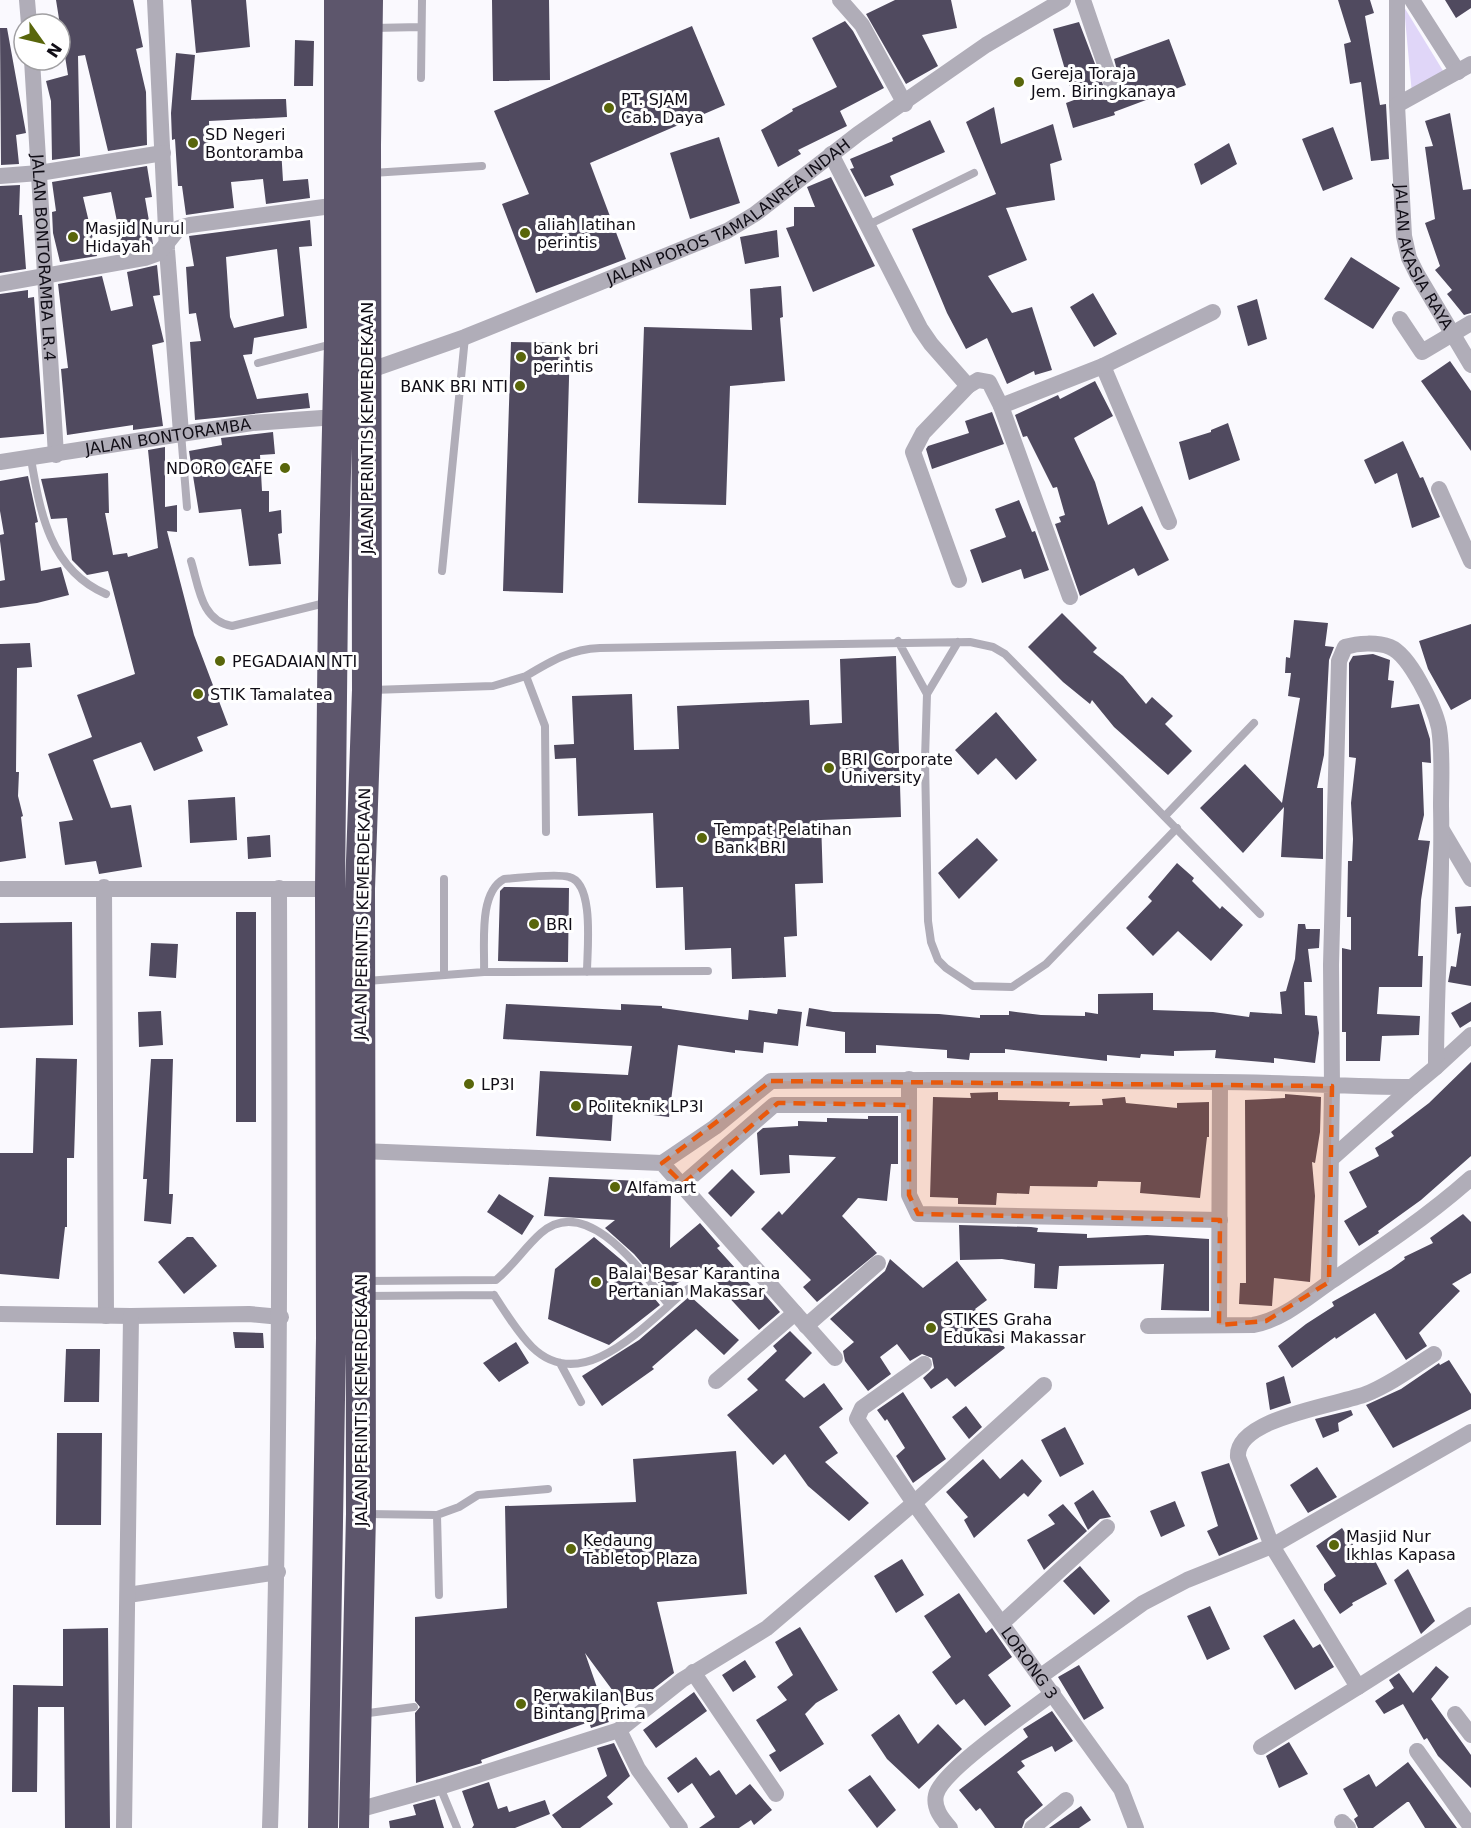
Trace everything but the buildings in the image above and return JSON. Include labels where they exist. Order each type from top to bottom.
[{"type":"highway","name":"JALAN PERINTIS KEMERDEKAAN","points":[[339,0],[357,155],[368,371],[367,690],[359,981],[360,1514],[354,1820]]},
{"type":"highway","name":"JALAN PERINTIS KEMERDEKAAN","points":[[323,1828],[330,1288],[330,889],[325,602],[339,343],[339,205],[357,155],[368,14]]},
{"type":"highway","points":[[330,1288],[361,1289]]},
{"type":"street","points":[[155,0],[181,433]]},
{"type":"street","points":[[840,0],[862,25],[905,104]]},
{"type":"street","name":"JALAN POROS TAMALANREA INDAH","points":[[368,371],[465,337],[727,231],[755,214],[831,154],[986,45],[1063,0]]},
{"type":"street","points":[[1083,0],[1111,82]]},
{"type":"street","name":"JALAN AKASIA RAYA","points":[[1397,0],[1397,105],[1404,236],[1409,258],[1471,365]]},
{"type":"street","points":[[1397,105],[1464,68],[1412,0]]},
{"type":"street","name":"JALAN BONTORAMBA LR.4","points":[[33,72],[56,454]]},
{"type":"street","points":[[0,176],[39,173],[163,153]]},
{"type":"street","points":[[831,154],[920,327],[931,344],[968,386]]},
{"type":"street","points":[[0,284],[45,278],[145,258],[159,253],[179,228],[189,225],[339,205]]},
{"type":"street","points":[[1000,406],[1103,366],[1213,312]]},
{"type":"street","points":[[1400,319],[1422,352],[1471,323]]},
{"type":"street","points":[[1103,366],[1169,522]]},
{"type":"street","points":[[959,580],[913,452],[923,433],[968,386],[978,380],[989,382],[1000,406],[1071,597]]},
{"type":"street","name":"JALAN BONTORAMBA","points":[[0,462],[262,422],[336,417]]},
{"type":"street","points":[[1439,489],[1471,561]]},
{"type":"street","points":[[1329,1282],[1331,966],[1337,708],[1339,661],[1345,647],[1356,644],[1392,648],[1414,671],[1438,726],[1442,829],[1436,1067]]},
{"type":"street","points":[[1442,829],[1471,879]]},
{"type":"street","points":[[0,889],[104,887],[330,889]]},
{"type":"street","points":[[104,887],[106,1316]]},
{"type":"street","points":[[270,1828],[278,1572],[281,1317],[279,888]]},
{"type":"street","points":[[1331,1159],[1471,1035]]},
{"type":"street","points":[[909,1080],[909,1195],[918,1214],[1220,1221]]},
{"type":"street","points":[[361,1150],[662,1163],[715,1127],[771,1081],[1220,1082],[1412,1087]]},
{"type":"street","points":[[1220,1082],[1220,1325]]},
{"type":"street","points":[[683,1184],[774,1105],[909,1105]]},
{"type":"street","points":[[662,1163],[835,1358]]},
{"type":"street","points":[[1148,1326],[1253,1325],[1266,1321],[1284,1312],[1408,1230],[1471,1178]]},
{"type":"street","points":[[806,1326],[878,1263]]},
{"type":"street","points":[[716,1381],[795,1313]]},
{"type":"street","points":[[0,1314],[131,1316],[249,1314],[281,1317]]},
{"type":"street","points":[[124,1828],[131,1316]]},
{"type":"street","points":[[1358,1687],[1272,1545],[1238,1457],[1238,1447],[1243,1438],[1269,1423],[1380,1388],[1434,1354]]},
{"type":"street","name":"LORONG 3","points":[[924,1364],[862,1408],[857,1416],[914,1503],[1041,1676],[1124,1795],[1136,1828]]},
{"type":"street","points":[[354,1820],[440,1787],[619,1730],[693,1672],[767,1628],[914,1503],[1044,1385]]},
{"type":"street","points":[[1041,1676],[1143,1603],[1187,1580],[1272,1545],[1471,1432]]},
{"type":"street","points":[[1002,1623],[1107,1527]]},
{"type":"street","points":[[128,1595],[278,1572]]},
{"type":"street","points":[[1261,1747],[1471,1615]]},
{"type":"street","points":[[693,1672],[776,1794]]},
{"type":"street","points":[[950,1828],[935,1803],[936,1792],[942,1783],[961,1764],[1053,1693]]},
{"type":"street","points":[[1455,1714],[1471,1735]]},
{"type":"street","points":[[619,1730],[638,1769],[680,1828]]},
{"type":"street","points":[[1418,1751],[1471,1827]]},
{"type":"street","points":[[1032,1828],[1065,1800]]},
{"type":"lane","points":[[421,78],[422,0]]},
{"type":"lane","points":[[368,14],[421,27]]},
{"type":"lane","points":[[357,155],[482,166]]},
{"type":"lane","points":[[868,225],[974,173]]},
{"type":"lane","points":[[442,571],[465,337]]},
{"type":"lane","points":[[258,363],[339,343]]},
{"type":"lane","points":[[181,433],[187,507]]},
{"type":"lane","points":[[31,459],[40,513],[59,553],[74,574],[106,594]]},
{"type":"lane","points":[[191,561],[208,612],[219,624],[232,626],[325,602]]},
{"type":"lane","points":[[367,690],[492,686],[526,676],[558,657],[583,649],[898,641],[984,644],[1005,654],[1260,914]]},
{"type":"lane","points":[[898,641],[927,694]]},
{"type":"lane","points":[[958,642],[927,694],[925,759],[929,932],[938,960],[954,976],[965,982],[984,987],[1012,987],[1031,976],[1046,964],[1177,828]]},
{"type":"lane","points":[[526,676],[545,726],[546,832]]},
{"type":"lane","points":[[1166,816],[1254,723]]},
{"type":"lane","points":[[484,972],[487,901],[496,884],[504,879],[570,877],[579,883],[586,900],[587,972]]},
{"type":"lane","points":[[444,879],[444,975]]},
{"type":"lane","points":[[359,981],[484,972],[708,971]]},
{"type":"lane","points":[[669,1305],[641,1271],[603,1233],[579,1224],[565,1223],[542,1232],[496,1280],[494,1295],[532,1347],[542,1355],[561,1363],[587,1364],[606,1356],[669,1305],[688,1289]]},
{"type":"lane","points":[[361,1289],[466,1279],[496,1280]]},
{"type":"lane","points":[[465,1294],[466,1279]]},
{"type":"lane","points":[[361,1289],[494,1295]]},
{"type":"lane","points":[[561,1363],[581,1402]]},
{"type":"lane","points":[[360,1514],[436,1515],[459,1507],[478,1495],[548,1490]]},
{"type":"lane","points":[[436,1515],[439,1595]]},
{"type":"lane","points":[[356,1715],[414,1707]]},
{"type":"lane","points":[[440,1787],[457,1828]]},
{"type":"highlighted area","points":[[771,1081],[1332,1086],[1329,1282],[1266,1321],[1219,1325],[1220,1220],[918,1214],[909,1195],[909,1105],[778,1103],[683,1184],[662,1163]]},
{"type":"shaded area","points":[[1404,7],[1445,74],[1412,94]]},
{"type":"place","name":"Gereja Toraja Jem. Biringkanaya","points":[[1019,82]]},
{"type":"place","name":"PT. SJAM Cab. Daya","points":[[609,108]]},
{"type":"place","name":"SD Negeri Bontoramba","points":[[193,143]]},
{"type":"place","name":"aliah latihan perintis","points":[[525,233]]},
{"type":"place","name":"Masjid Nurul Hidayah","points":[[73,237]]},
{"type":"place","name":"bank bri perintis","points":[[521,357]]},
{"type":"place","name":"BANK BRI NTI","points":[[520,386]]},
{"type":"place","name":"NDORO CAFE","points":[[285,468]]},
{"type":"place","name":"PEGADAIAN NTI","points":[[220,661]]},
{"type":"place","name":"STIK Tamalatea","points":[[198,694]]},
{"type":"place","name":"BRI Corporate University","points":[[829,768]]},
{"type":"place","name":"Tempat Pelatihan Bank BRI","points":[[702,838]]},
{"type":"place","name":"BRI","points":[[534,924]]},
{"type":"place","name":"LP3I","points":[[469,1084]]},
{"type":"place","name":"Politeknik LP3I","points":[[576,1106]]},
{"type":"place","name":"Alfamart","points":[[615,1187]]},
{"type":"place","name":"Balai Besar Karantina Pertanian Makassar","points":[[596,1282]]},
{"type":"place","name":"STIKES Graha Edukasi Makassar","points":[[931,1328]]},
{"type":"place","name":"Masjid Nur Ikhlas Kapasa","points":[[1334,1545]]},
{"type":"place","name":"Kedaung Tabletop Plaza","points":[[571,1549]]},
{"type":"place","name":"Perwakilan Bus Bintang Prima","points":[[521,1704]]}]
